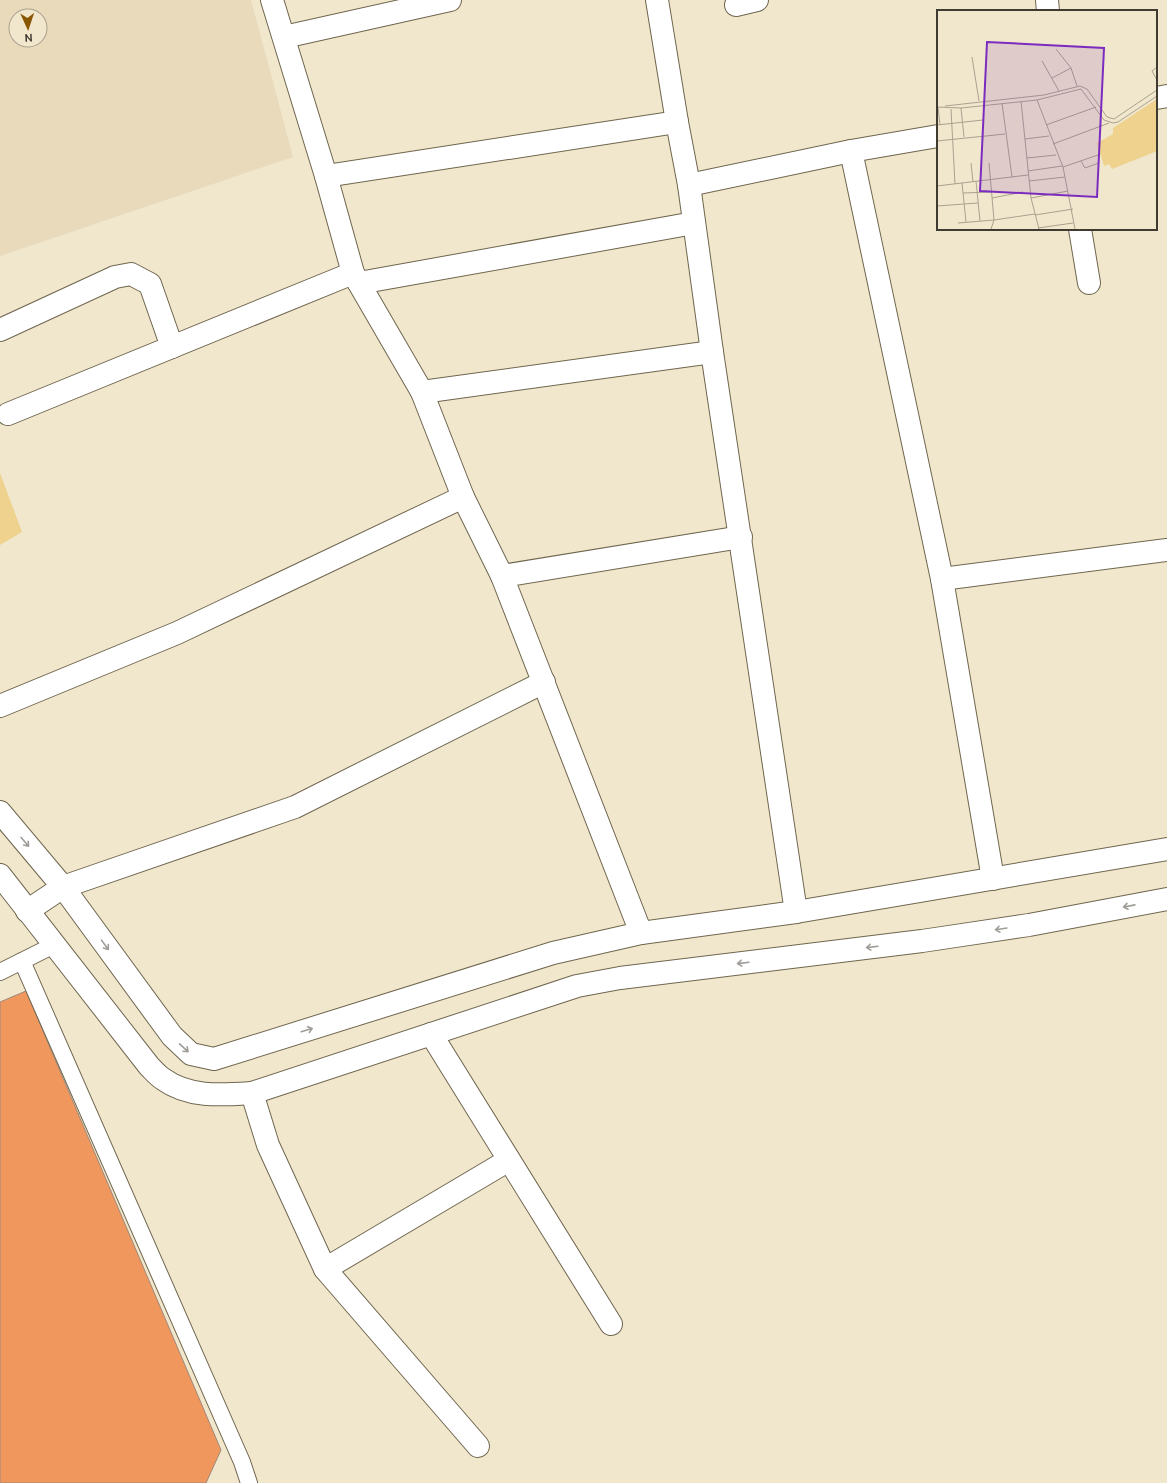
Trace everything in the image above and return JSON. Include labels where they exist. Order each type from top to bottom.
[{"type":"street","points":[[272,0],[356,278],[422,392],[463,497],[502,576],[641,933]]},
{"type":"street","points":[[284,37],[450,0]]},
{"type":"street","points":[[657,0],[676,122],[689,185],[712,352],[741,537],[796,912]]},
{"type":"street","points":[[1047,0],[1048,10]]},
{"type":"street","points":[[1157,98],[1167,96]]},
{"type":"street","points":[[326,176],[676,122]]},
{"type":"street","points":[[689,185],[851,151],[937,136]]},
{"type":"street","points":[[851,151],[942,579],[993,879]]},
{"type":"street","points":[[8,414],[172,347],[356,278],[694,223]]},
{"type":"street","points":[[1080,230],[1089,283]]},
{"type":"street","points":[[0,330],[115,277],[131,274],[150,284],[172,347]]},
{"type":"street","points":[[422,392],[712,352]]},
{"type":"street","points":[[0,706],[177,633],[463,497]]},
{"type":"street","points":[[502,576],[741,537]]},
{"type":"street","points":[[942,579],[1167,550]]},
{"type":"street","points":[[27,910],[63,887],[295,807],[544,682]]},
{"type":"street","points":[[0,812],[63,887],[172,1036],[191,1054],[214,1059],[553,953],[641,933],[796,912],[1167,849]]},
{"type":"street","points":[[0,875],[149,1066],[164,1079],[180,1088],[202,1094],[223,1095],[252,1093],[577,986],[620,978],[922,941],[1029,925],[1167,899]]},
{"type":"street","points":[[431,1034],[611,1324]]},
{"type":"street","points":[[252,1093],[268,1145],[325,1269],[478,1446]]},
{"type":"street","points":[[325,1269],[509,1160]]},
{"type":"lane","points":[[0,972],[54,945]]},
{"type":"lane","points":[[22,961],[242,1462],[249,1483]]},
{"type":"shaded area","points":[[0,0],[251,0],[293,157],[0,256]]},
{"type":"shaded area","points":[[0,473],[22,532],[0,545]]},
{"type":"building","points":[[26,991],[221,1450],[206,1483],[0,1483],[0,1002]]}]
